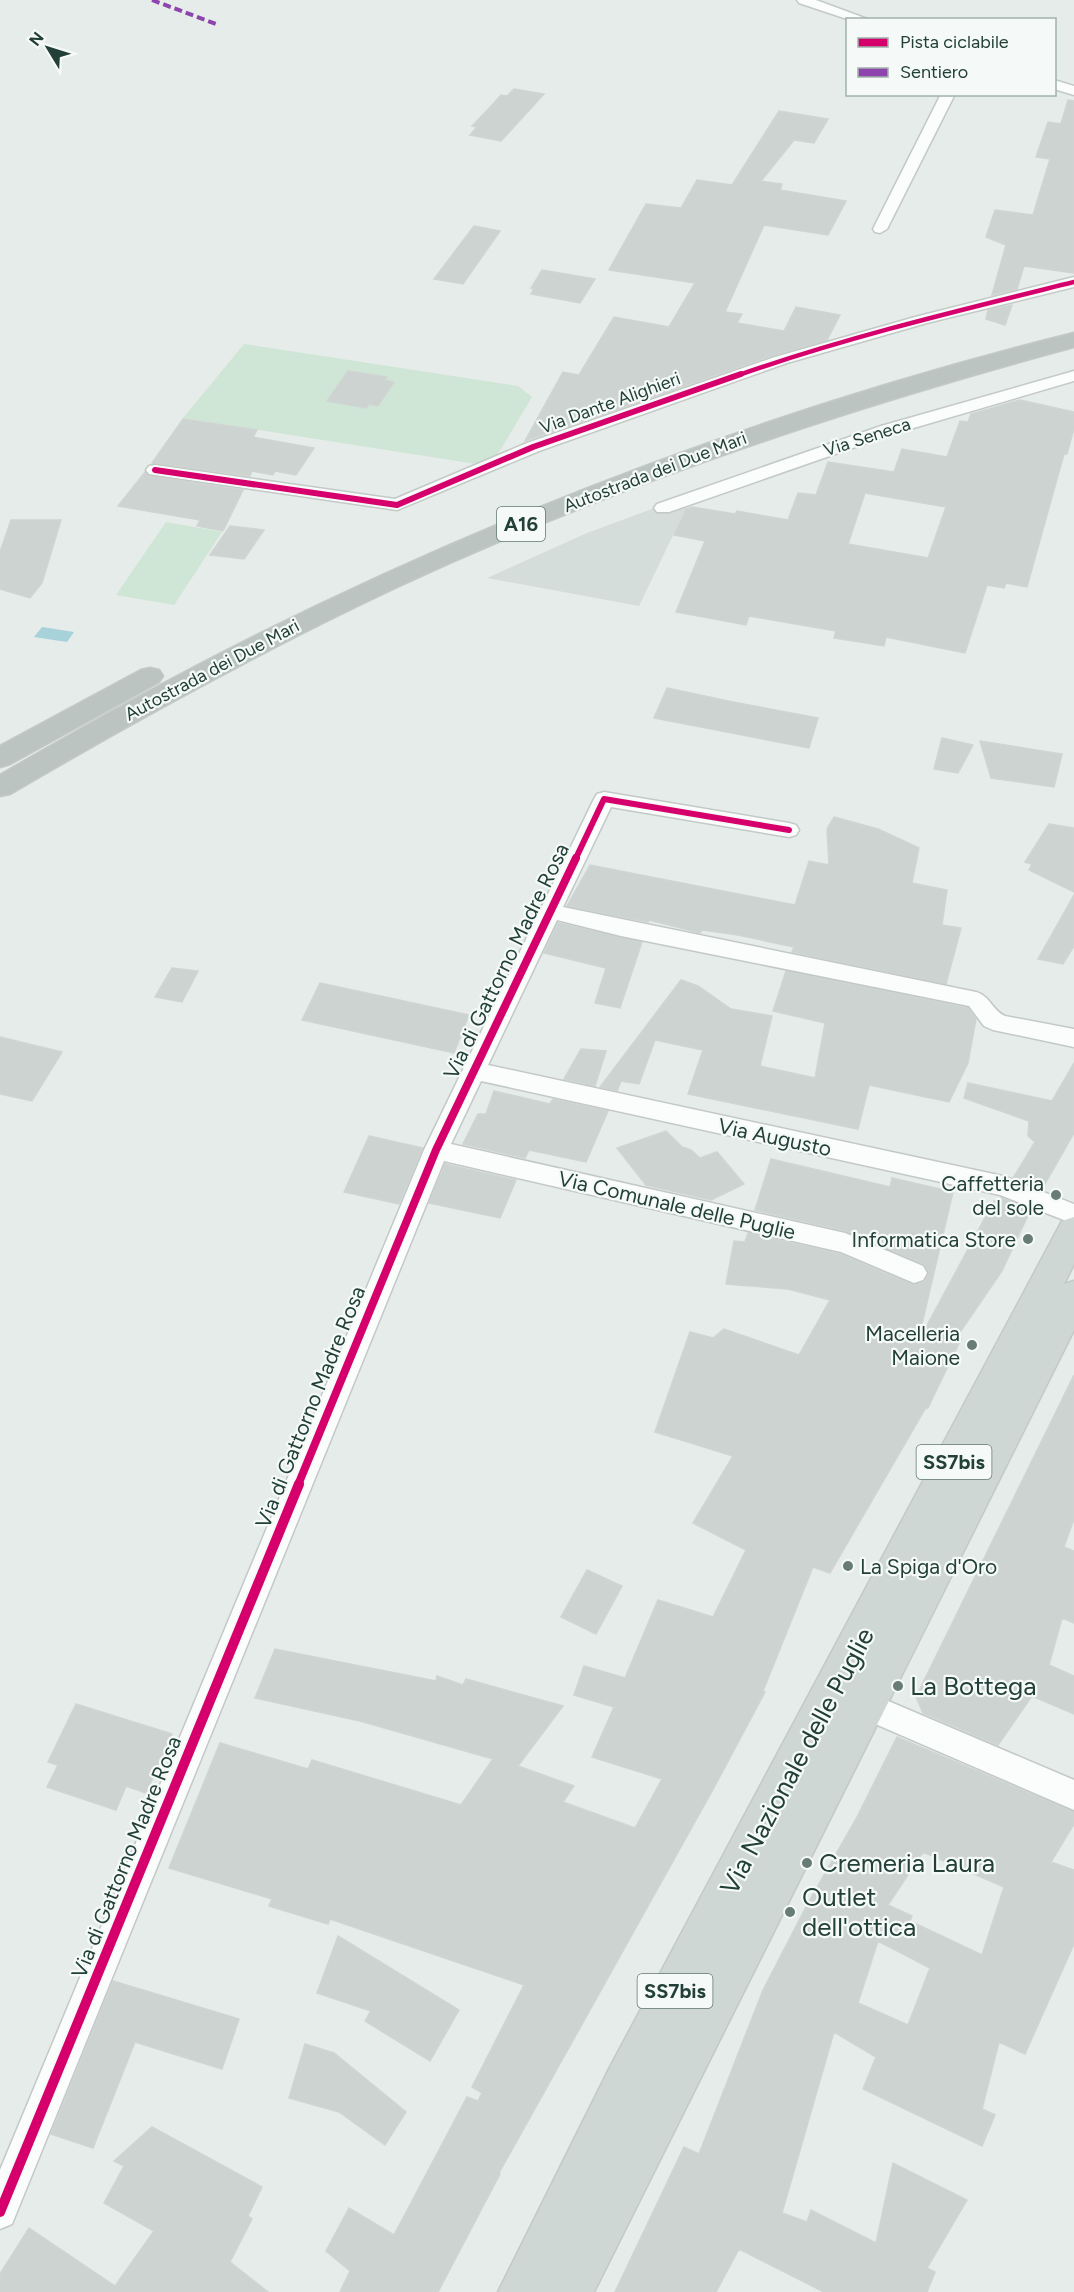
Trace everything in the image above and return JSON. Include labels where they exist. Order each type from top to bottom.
[{"type":"highway","name":"Autostrada dei Due Mari","points":[[0,758],[222,638],[326,588],[525,501],[634,458],[804,399],[919,364],[1074,323]]},
{"type":"highway","name":"Autostrada dei Due Mari","points":[[0,787],[134,710],[240,654],[344,602],[543,514],[683,460],[820,412],[924,380],[1074,340]]},
{"type":"main road","name":"Via Nazionale delle Puglie","points":[[568,2292],[1074,1231]]},
{"type":"main road","name":"Via Nazionale delle Puglie","points":[[522,2292],[626,2083],[850,1699],[1074,1295]]},
{"type":"street","points":[[803,0],[858,18]]},
{"type":"street","points":[[1056,85],[1074,91]]},
{"type":"street","points":[[880,229],[947,96]]},
{"type":"street","name":"Via Dante Alighieri","points":[[155,470],[397,505],[533,447],[781,360],[921,320],[1074,282]]},
{"type":"street","name":"Via Seneca","points":[[663,508],[886,430],[1074,376]]},
{"type":"street","name":"Via di Gattorno Madre Rosa","points":[[0,2212],[436,1150],[604,799],[789,830]]},
{"type":"street","points":[[550,911],[621,928],[968,998],[976,1000],[992,1020],[1001,1024],[1074,1038]]},
{"type":"street","name":"Via Augusto","points":[[473,1071],[1002,1186],[1074,1214]]},
{"type":"street","name":"Via Comunale delle Puglie","points":[[436,1150],[844,1243],[914,1272]]},
{"type":"street","points":[[850,1699],[1074,1796]]},
{"type":"shaded area","points":[[679,499],[689,502],[639,606],[487,578],[587,533]]},
{"type":"green space","points":[[244,344],[518,386],[532,397],[498,454],[476,464],[183,418]]},
{"type":"green space","points":[[166,522],[222,532],[174,605],[116,595]]},
{"type":"water","points":[[42,627],[74,632],[67,642],[34,637]]},
{"type":"building","points":[[514,89],[544,94],[501,141],[470,135],[477,127],[472,126],[501,95],[507,96]]},
{"type":"building","points":[[1068,100],[1074,101],[1074,273],[1024,266],[1017,289],[992,295],[1006,245],[986,237],[995,210],[1033,215],[1050,159],[1036,157],[1048,122],[1061,124]]},
{"type":"building","points":[[779,111],[828,119],[814,143],[794,140],[761,181],[782,184],[780,190],[846,201],[828,235],[764,225],[725,312],[742,314],[737,323],[784,331],[796,307],[840,315],[827,340],[774,355],[525,441],[563,372],[579,375],[614,317],[669,327],[695,283],[609,270],[646,204],[681,208],[697,180],[732,185]]},
{"type":"building","points":[[474,226],[500,231],[463,284],[434,279]]},
{"type":"building","points":[[542,270],[595,279],[580,303],[531,294],[534,289],[531,288]]},
{"type":"building","points":[[1012,305],[1005,325],[986,319],[988,310]]},
{"type":"building","points":[[348,371],[387,377],[385,380],[394,382],[378,406],[369,404],[366,408],[327,401]]},
{"type":"building","points":[[1020,400],[1074,412],[1074,428],[1067,454],[1064,454],[1027,587],[1006,583],[1004,588],[987,585],[965,653],[886,637],[884,646],[834,638],[836,631],[749,616],[746,625],[676,612],[705,541],[674,535],[686,509],[692,507],[735,514],[737,511],[788,520],[798,493],[816,495],[828,462],[894,472],[902,449],[947,457],[960,421],[968,422],[971,414]],"holes":[[[865,493],[946,507],[928,558],[848,544]]]},
{"type":"building","points":[[183,419],[257,430],[253,437],[314,448],[296,475],[275,471],[273,475],[252,471],[250,476],[152,463]]},
{"type":"building","points":[[145,472],[149,476],[243,490],[223,531],[197,526],[200,520],[118,506]]},
{"type":"building","points":[[11,520],[61,520],[42,583],[30,598],[0,589],[0,552]]},
{"type":"building","points":[[230,526],[264,530],[244,559],[210,555]]},
{"type":"building","points":[[667,688],[818,718],[809,748],[654,718]]},
{"type":"building","points":[[942,738],[973,745],[958,773],[934,769]]},
{"type":"building","points":[[980,741],[1062,754],[1054,787],[991,778]]},
{"type":"building","points":[[834,817],[878,829],[919,848],[912,883],[947,890],[942,925],[961,928],[946,984],[792,952],[794,947],[738,935],[702,930],[700,933],[649,920],[648,922],[567,906],[590,865],[795,905],[809,861],[829,865],[827,829]]},
{"type":"building","points":[[1049,824],[1074,828],[1074,892],[1029,870],[1032,864],[1025,862]]},
{"type":"building","points":[[1074,895],[1074,946],[1063,964],[1038,959]]},
{"type":"building","points":[[558,923],[642,942],[620,1008],[595,1003],[606,968],[544,953]]},
{"type":"building","points":[[172,968],[198,971],[182,1002],[155,997]]},
{"type":"building","points":[[786,971],[968,1008],[976,1019],[968,1063],[949,1102],[869,1085],[858,1129],[688,1094],[703,1050],[655,1040],[639,1084],[621,1081],[617,1091],[600,1087],[681,980],[698,986],[731,1009],[772,1016],[760,1066],[815,1078],[825,1023],[773,1011]]},
{"type":"building","points":[[320,983],[469,1015],[454,1053],[302,1020]]},
{"type":"building","points":[[0,1037],[62,1052],[32,1101],[0,1094]]},
{"type":"building","points":[[581,1049],[606,1051],[595,1086],[564,1079]]},
{"type":"building","points":[[1074,1063],[1074,1133],[1042,1189],[1013,1178],[1035,1142],[1028,1136],[1029,1121],[964,1098],[968,1083],[1052,1101]]},
{"type":"building","points":[[494,1091],[550,1104],[553,1099],[608,1111],[586,1162],[529,1150],[525,1158],[463,1144],[478,1114],[486,1114]]},
{"type":"building","points":[[666,1131],[682,1147],[691,1150],[700,1158],[717,1152],[744,1184],[711,1200],[646,1185],[617,1148]]},
{"type":"building","points":[[369,1136],[423,1148],[399,1204],[344,1192]]},
{"type":"building","points":[[771,1159],[890,1187],[892,1178],[953,1192],[921,1328],[925,1329],[994,1201],[998,1203],[1001,1198],[1031,1209],[1002,1271],[956,1338],[961,1339],[928,1408],[925,1409],[830,1573],[813,1567],[763,1691],[765,1692],[499,2173],[438,2292],[340,2292],[350,2271],[326,2251],[349,2208],[394,2235],[467,2097],[478,2101],[482,2093],[472,2087],[524,1985],[330,1919],[328,1924],[269,1906],[272,1899],[169,1868],[220,1743],[308,1769],[312,1760],[461,1805],[493,1759],[360,1721],[255,1698],[275,1649],[436,1681],[437,1676],[463,1685],[466,1679],[563,1706],[518,1766],[574,1786],[563,1802],[635,1828],[662,1779],[592,1757],[614,1707],[574,1695],[584,1666],[625,1678],[658,1600],[713,1617],[746,1550],[693,1523],[733,1456],[655,1432],[690,1332],[713,1338],[724,1329],[799,1355],[830,1300],[788,1289],[726,1284],[734,1241],[745,1242],[748,1233],[840,1254],[913,1285],[924,1282],[929,1274],[924,1264],[846,1231],[755,1210]]},
{"type":"building","points":[[445,1164],[516,1180],[500,1218],[429,1203]]},
{"type":"building","points":[[1074,1375],[1074,1519],[1064,1547],[1074,1551],[1074,1623],[1062,1618],[1049,1665],[1074,1676],[1074,1714],[1032,1696],[998,1745],[923,1713],[916,1697]]},
{"type":"building","points":[[587,1570],[622,1586],[596,1634],[561,1617]]},
{"type":"building","points":[[76,1704],[172,1734],[146,1793],[126,1786],[116,1810],[47,1787],[58,1765],[48,1762]]},
{"type":"building","points":[[897,1737],[1074,1812],[1074,1824],[1051,1862],[1074,1870],[1074,1944],[1025,2054],[999,2042],[982,2109],[995,2115],[982,2146],[863,2089],[876,2057],[834,2032],[782,2213],[807,2222],[811,2210],[876,2243],[893,2163],[967,2200],[927,2268],[935,2272],[927,2292],[824,2292],[739,2249],[716,2292],[615,2292],[684,2147],[699,2154],[763,1990],[808,1903],[857,1817]],"holes":[[[923,1852],[1004,1887],[982,1955],[910,1921],[912,1916],[888,1905]],[[878,1941],[930,1968],[908,2025],[858,2003]]]},
{"type":"building","points":[[338,1936],[459,2010],[430,2061],[365,2021],[371,2011],[317,1993]]},
{"type":"building","points":[[113,1981],[239,2019],[222,2069],[135,2042],[93,2148],[51,2134]]},
{"type":"building","points":[[305,2044],[334,2053],[406,2112],[385,2145],[339,2112],[289,2098]]},
{"type":"building","points":[[152,2127],[262,2187],[248,2216],[252,2219],[230,2262],[268,2292],[0,2292],[0,2274],[29,2228],[115,2286],[154,2231],[104,2203],[124,2166],[114,2161]]},
{"type":"marked path","points":[[152,0],[216,24]]},
{"type":"cycle path","points":[[155,470],[397,505],[533,447],[781,360],[921,320],[1074,282]]},
{"type":"cycle path","points":[[0,2212],[436,1150],[604,799],[789,830]]},
{"type":"place","name":"Caffetteria del sole","points":[[1056,1195]]},
{"type":"place","name":"Informatica Store","points":[[1028,1239]]},
{"type":"place","name":"Macelleria Maione","points":[[972,1345]]},
{"type":"place","name":"La Spiga d'Oro","points":[[848,1566]]},
{"type":"place","name":"La Bottega","points":[[898,1686]]},
{"type":"place","name":"Cremeria Laura","points":[[807,1863]]},
{"type":"place","name":"Outlet dell'ottica","points":[[790,1912]]}]
